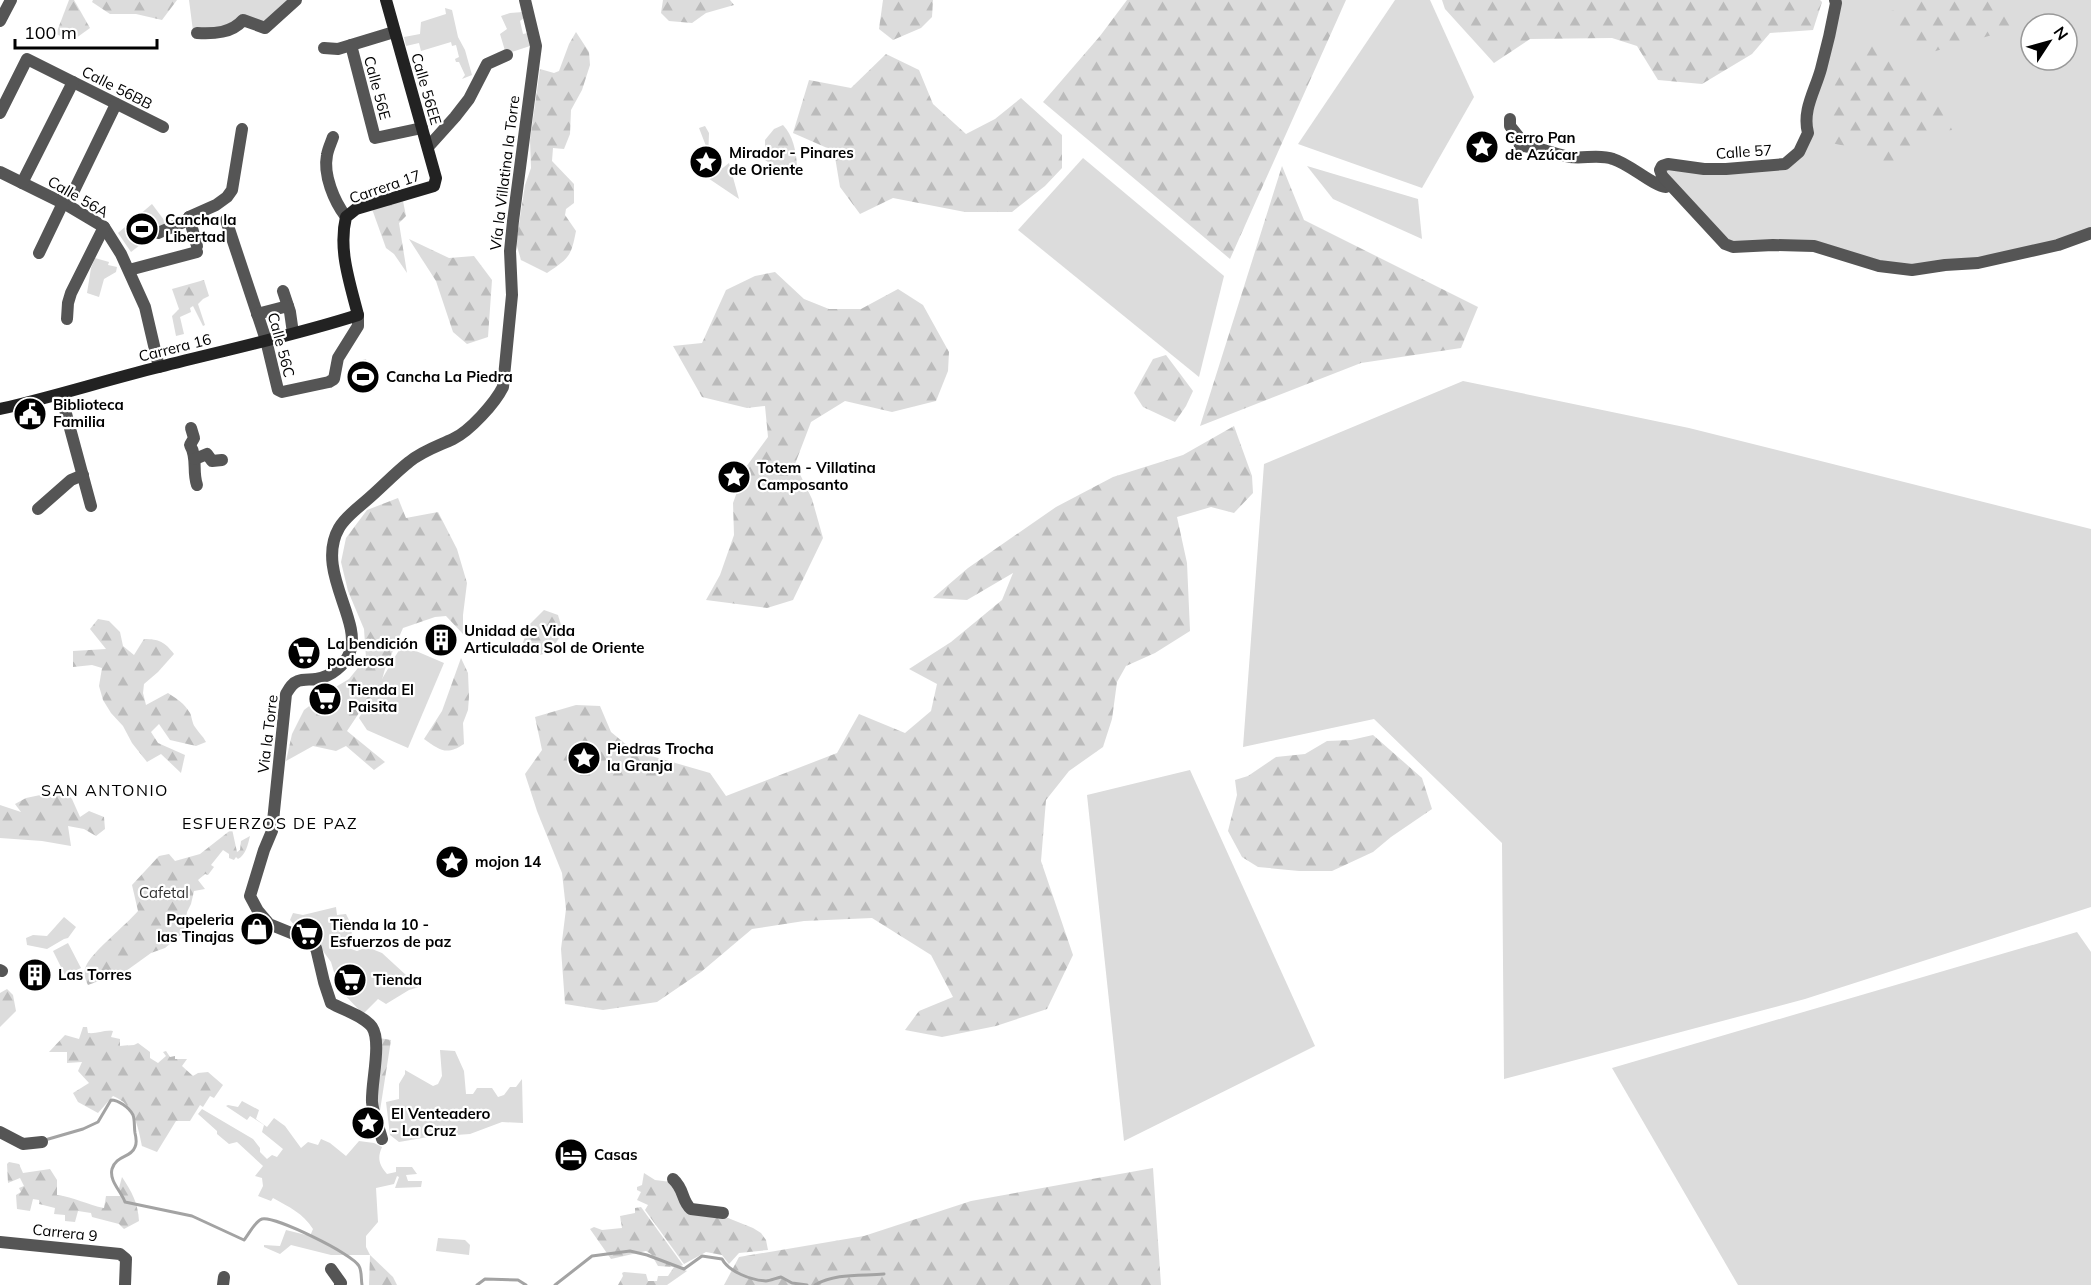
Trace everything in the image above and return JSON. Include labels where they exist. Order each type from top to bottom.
[{"type":"street","points":[[0,21],[11,0]]},
{"type":"street","points":[[197,33],[225,32],[238,26],[243,20],[265,28],[296,0]]},
{"type":"street","name":"Calle 56EE","points":[[386,0],[428,147],[436,178],[434,186]]},
{"type":"street","name":"Vía la Villatina la Torre","points":[[503,387],[512,294],[510,251],[536,46],[525,0]]},
{"type":"street","name":"Calle 57","points":[[1663,177],[1660,170],[1662,166],[1668,164],[1704,170],[1785,164],[1793,159],[1808,134],[1805,122],[1808,107],[1821,71],[1835,0]]},
{"type":"street","points":[[324,48],[338,49],[394,33]]},
{"type":"street","name":"Calle 56E","points":[[351,45],[375,138],[422,128]]},
{"type":"street","points":[[428,147],[469,99],[487,64],[507,55]]},
{"type":"street","name":"Calle 56BB","points":[[0,113],[27,59],[163,128]]},
{"type":"street","points":[[22,183],[74,82]]},
{"type":"street","points":[[39,253],[116,104]]},
{"type":"street","points":[[1510,119],[1510,126],[1518,136],[1520,146],[1544,148],[1567,156],[1611,158],[1632,167],[1660,186],[1666,187],[1663,177]]},
{"type":"street","points":[[158,233],[186,221],[189,217],[216,205],[227,197],[232,190],[242,129]]},
{"type":"street","points":[[333,137],[327,156],[327,169],[337,206],[346,217],[342,234],[345,264],[358,315]]},
{"type":"street","name":"Calle 56A","points":[[0,172],[65,204],[104,227],[129,270],[145,308],[159,367]]},
{"type":"street","points":[[1663,177],[1725,244],[1733,247],[1814,246],[1879,266],[1912,270],[1978,263],[2058,245],[2091,233]]},
{"type":"street","name":"Carrera 17","points":[[346,217],[356,209],[434,186]]},
{"type":"street","points":[[129,270],[197,249],[189,217]]},
{"type":"street","name":"Calle 56C","points":[[226,220],[266,340],[278,390],[282,392],[329,382],[333,379],[338,358],[358,326],[358,315]]},
{"type":"street","points":[[67,319],[68,303],[104,227]]},
{"type":"street","points":[[284,291],[293,333]]},
{"type":"street","points":[[257,314],[288,306]]},
{"type":"street","name":"Carrera 16","points":[[0,409],[61,395],[358,315]]},
{"type":"street","name":"Via la Torre","points":[[382,1139],[372,1105],[376,1049],[376,1038],[372,1028],[364,1020],[332,1003],[324,982],[316,948],[301,937],[269,924],[258,911],[250,896],[272,831],[286,694],[298,681],[318,679],[332,673],[346,661],[351,649],[351,632],[332,563],[333,548],[339,527],[408,462],[429,448],[455,438],[466,429],[498,396],[503,387]]},
{"type":"street","points":[[61,395],[92,506]]},
{"type":"street","points":[[191,428],[194,438],[190,445],[199,465]]},
{"type":"street","points":[[197,485],[195,477],[199,465],[207,454],[212,461],[222,460]]},
{"type":"street","points":[[38,509],[71,480],[83,475]]},
{"type":"street","points":[[0,1132],[23,1144],[42,1142]]},
{"type":"street","points":[[673,1179],[681,1186],[685,1202],[691,1209],[723,1213]]},
{"type":"street","name":"Carrera 9","points":[[0,1242],[120,1254],[126,1259],[125,1285]]},
{"type":"street","points":[[331,1269],[341,1282],[340,1285]]},
{"type":"green space","points":[[69,0],[74,0],[90,28],[72,41],[56,34]]},
{"type":"green space","points":[[93,0],[177,0],[162,20],[136,14],[110,14],[92,2]]},
{"type":"green space","points":[[189,0],[294,0],[268,24],[239,24],[193,31]]},
{"type":"green space","points":[[663,0],[730,0],[734,5],[706,13],[692,23],[669,21],[661,13]]},
{"type":"green space","points":[[883,0],[933,0],[932,17],[921,28],[893,40],[879,29]]},
{"type":"green space","points":[[1127,0],[1346,0],[1230,259],[1043,102],[1100,36]]},
{"type":"green space","points":[[1395,0],[1430,0],[1474,97],[1422,188],[1298,144]]},
{"type":"green space","points":[[1442,0],[1820,0],[1822,2],[1813,30],[1770,33],[1752,54],[1702,84],[1658,80],[1637,46],[1612,38],[1530,39],[1494,63],[1445,9]]},
{"type":"green space","points":[[1835,0],[2091,0],[2091,233],[2058,245],[1912,270],[1814,246],[1733,247],[1684,202],[1662,166],[1762,167],[1799,152]]},
{"type":"green space","points":[[1906,0],[2000,0],[2019,21],[2019,27],[1918,56],[1879,14],[1899,9]]},
{"type":"green space","points":[[445,8],[452,10],[458,37],[465,50],[472,75],[462,79],[465,75],[459,62],[455,59],[459,57],[456,45],[452,46],[451,42],[421,51],[419,43],[406,46],[404,37],[420,34],[421,22],[446,14]]},
{"type":"green space","points":[[523,12],[525,17],[520,21],[523,34],[528,33],[530,46],[506,54],[500,34],[507,29],[501,16]]},
{"type":"green space","points":[[576,32],[589,52],[590,65],[582,90],[571,110],[570,134],[564,149],[553,148],[552,161],[574,184],[574,203],[566,209],[565,215],[576,231],[568,256],[547,273],[521,260],[516,243],[525,185],[531,168],[530,140],[540,69],[554,73],[559,71]]},
{"type":"green space","points":[[1871,33],[1909,72],[1926,81],[1940,100],[1952,130],[1931,135],[1887,179],[1870,151],[1831,143],[1828,130],[1835,85],[1848,62]]},
{"type":"green space","points":[[886,54],[919,70],[933,104],[966,134],[995,119],[1021,98],[1062,135],[1062,168],[1045,186],[1012,212],[965,212],[893,198],[860,214],[840,187],[834,151],[793,133],[809,80],[851,88]]},
{"type":"green space","points":[[783,125],[793,144],[797,166],[777,168],[765,160],[765,140],[774,129]]},
{"type":"green space","name":"Mirador - Pinares de Oriente","points":[[705,126],[709,133],[708,161],[719,171],[729,163],[739,199],[702,174],[706,146],[699,128]]},
{"type":"green space","points":[[1083,158],[1224,276],[1199,377],[1018,230]]},
{"type":"green space","points":[[1282,166],[1304,220],[1478,307],[1461,348],[1361,363],[1200,426]]},
{"type":"green space","points":[[1307,166],[1418,199],[1422,239],[1333,199]]},
{"type":"green space","points":[[403,201],[406,216],[399,223],[407,273],[394,254],[386,248],[372,209]]},
{"type":"green space","name":"Cancha la Libertad","points":[[152,204],[167,224],[131,252],[118,233]]},
{"type":"green space","points":[[409,239],[449,258],[474,256],[492,280],[488,337],[467,344],[453,332],[436,281]]},
{"type":"green space","points":[[95,258],[117,267],[116,272],[104,279],[99,297],[87,293]]},
{"type":"green space","points":[[775,272],[804,299],[829,309],[861,309],[898,289],[923,305],[949,352],[948,371],[936,401],[892,412],[845,401],[811,422],[795,464],[812,499],[823,538],[793,600],[767,608],[706,600],[720,575],[734,535],[733,503],[746,467],[768,437],[765,406],[747,408],[702,397],[673,346],[702,343],[726,290],[755,276]]},
{"type":"green space","points":[[204,280],[209,296],[198,304],[205,325],[203,326],[193,306],[190,308],[191,312],[180,317],[184,334],[176,336],[172,316],[179,309],[172,289]]},
{"type":"green space","points":[[1166,355],[1193,391],[1175,422],[1143,407],[1134,393],[1153,359]]},
{"type":"green space","name":"Cancha La Piedra","points":[[366,359],[375,390],[361,394],[352,363]]},
{"type":"green space","points":[[1463,381],[1689,428],[2091,529],[2091,907],[1805,999],[1504,1079],[1502,843],[1374,719],[1243,747],[1264,464]]},
{"type":"green space","points":[[1234,426],[1252,476],[1253,493],[1234,513],[1211,507],[1177,517],[1187,563],[1190,631],[1155,653],[1126,666],[1117,682],[1112,719],[1103,747],[1069,771],[1046,800],[1041,861],[1073,955],[1047,1009],[996,1026],[942,1037],[905,1030],[919,1011],[953,997],[931,955],[872,918],[804,921],[752,929],[701,972],[657,1002],[603,1010],[565,1004],[561,949],[566,909],[562,873],[525,774],[542,750],[535,717],[576,705],[600,706],[611,732],[634,751],[710,773],[726,796],[837,753],[859,714],[905,733],[931,711],[937,684],[909,669],[951,642],[1002,600],[1013,573],[967,600],[933,598],[968,568],[1056,507],[1113,477],[1183,455]]},
{"type":"green space","points":[[398,498],[406,518],[438,512],[457,549],[467,583],[463,634],[446,616],[435,617],[403,628],[385,669],[380,687],[365,704],[347,731],[385,762],[374,770],[346,746],[336,751],[313,746],[286,761],[292,734],[304,710],[349,679],[366,658],[364,629],[348,591],[341,562],[346,538],[367,510]]},
{"type":"green space","points":[[544,610],[558,615],[563,632],[550,652],[540,655],[520,651],[529,625]]},
{"type":"green space","points":[[98,619],[109,621],[120,632],[123,646],[134,655],[144,639],[161,642],[174,654],[144,684],[143,693],[146,705],[168,693],[177,699],[188,710],[194,725],[206,742],[196,746],[170,740],[159,724],[151,732],[158,743],[185,755],[181,773],[161,754],[147,762],[132,743],[123,726],[103,700],[99,686],[102,668],[92,665],[73,667],[73,651],[106,649],[90,629]]},
{"type":"green space","points":[[402,645],[444,663],[408,748],[367,730],[359,718]]},
{"type":"green space","points":[[461,658],[468,673],[469,697],[468,710],[463,723],[464,744],[448,751],[424,739],[442,711]]},
{"type":"green space","points":[[1373,735],[1422,778],[1432,809],[1373,852],[1332,871],[1258,867],[1242,857],[1228,831],[1237,795],[1235,780],[1248,776],[1276,757],[1305,754],[1327,741],[1351,740]]},
{"type":"green space","points":[[1190,770],[1315,1046],[1124,1141],[1087,795]]},
{"type":"green space","points":[[64,790],[72,799],[80,817],[89,811],[104,817],[105,829],[96,836],[84,829],[68,826],[71,846],[0,838],[0,805],[21,812],[15,804],[26,798]]},
{"type":"green space","name":"Cafetal","points":[[232,829],[237,852],[240,850],[241,841],[250,836],[246,849],[241,857],[238,859],[236,857],[234,860],[229,858],[229,854],[223,850],[211,865],[214,867],[208,875],[205,874],[198,880],[205,889],[194,891],[187,912],[184,932],[165,948],[151,953],[126,971],[88,985],[85,971],[89,960],[138,911],[132,885],[159,856],[169,854],[175,861],[200,854]]},
{"type":"green space","points":[[336,907],[337,915],[346,914],[352,926],[351,949],[357,951],[367,947],[382,953],[419,987],[409,990],[386,1004],[378,999],[363,1014],[339,989],[331,962],[318,944],[302,934],[290,920],[293,913],[303,915]]},
{"type":"green space","points":[[64,917],[76,927],[68,938],[47,949],[27,945],[26,938],[33,935],[47,936]]},
{"type":"green space","points":[[2077,932],[2091,952],[2091,1285],[1738,1285],[1612,1068]]},
{"type":"green space","points":[[68,943],[81,968],[65,975],[53,951]]},
{"type":"green space","points":[[7,989],[13,995],[16,1011],[0,1027],[0,993]]},
{"type":"green space","points":[[83,1027],[87,1027],[88,1033],[113,1031],[111,1037],[120,1039],[120,1046],[138,1043],[150,1052],[150,1058],[158,1063],[166,1056],[163,1052],[166,1051],[170,1057],[175,1056],[175,1059],[187,1059],[182,1066],[193,1076],[208,1072],[223,1085],[214,1098],[210,1096],[203,1107],[200,1105],[190,1121],[176,1121],[157,1152],[142,1146],[134,1116],[126,1104],[113,1096],[98,1113],[78,1102],[73,1093],[89,1083],[78,1071],[82,1062],[67,1063],[67,1052],[49,1052],[65,1035],[79,1039]]},
{"type":"green space","points":[[379,1038],[391,1040],[379,1117],[375,1084]]},
{"type":"green space","points":[[440,1050],[455,1051],[464,1071],[466,1094],[473,1094],[477,1088],[492,1088],[498,1097],[504,1095],[510,1087],[516,1087],[522,1079],[523,1123],[502,1122],[470,1134],[399,1142],[390,1135],[386,1102],[399,1099],[399,1084],[405,1070],[433,1086],[438,1084],[442,1076]]},
{"type":"green space","points":[[242,1101],[259,1110],[256,1119],[267,1127],[274,1118],[285,1126],[301,1148],[308,1142],[318,1145],[321,1139],[346,1156],[359,1141],[374,1143],[382,1147],[380,1161],[387,1174],[396,1172],[396,1167],[412,1167],[417,1174],[406,1175],[408,1181],[422,1181],[421,1187],[395,1188],[399,1177],[397,1176],[394,1184],[376,1188],[378,1222],[366,1236],[366,1247],[370,1255],[331,1255],[291,1245],[280,1254],[264,1247],[264,1245],[280,1246],[286,1230],[310,1236],[313,1229],[305,1219],[290,1208],[273,1198],[271,1201],[258,1196],[263,1186],[262,1178],[255,1176],[263,1166],[237,1142],[229,1144],[198,1114],[202,1109],[253,1139],[267,1159],[272,1155],[277,1157],[283,1149],[262,1132],[264,1125],[250,1116],[247,1120],[226,1106],[238,1107]]},
{"type":"green space","points":[[9,1162],[19,1164],[23,1173],[50,1169],[57,1180],[57,1195],[104,1208],[106,1196],[120,1196],[119,1188],[122,1177],[134,1198],[139,1221],[124,1229],[119,1224],[92,1217],[91,1213],[78,1211],[75,1222],[65,1221],[65,1215],[54,1214],[55,1208],[39,1204],[39,1200],[33,1199],[30,1211],[17,1209],[16,1195],[21,1192],[19,1188],[24,1186],[20,1178],[8,1183],[7,1164]]},
{"type":"green space","points":[[1153,1168],[1161,1285],[724,1285],[739,1257],[864,1236],[971,1201]]},
{"type":"green space","points":[[644,1173],[655,1180],[671,1182],[684,1208],[723,1216],[753,1228],[766,1240],[768,1250],[739,1253],[729,1264],[722,1255],[706,1252],[684,1264],[645,1210],[648,1205],[637,1200],[641,1192],[637,1190],[637,1187],[642,1185]]},
{"type":"green space","points":[[641,1207],[683,1265],[678,1267],[687,1271],[667,1285],[618,1285],[624,1272],[646,1274],[648,1281],[657,1281],[658,1276],[668,1276],[674,1267],[658,1266],[651,1254],[646,1251],[611,1259],[590,1229],[594,1227],[602,1230],[622,1228],[620,1216],[635,1213],[635,1208]]},
{"type":"green space","points":[[438,1238],[465,1240],[470,1245],[469,1255],[436,1251]]},
{"type":"green space","points":[[370,1255],[393,1277],[397,1285],[369,1285]]},
{"type":"waterway","points":[[45,1140],[83,1129],[98,1122],[111,1100],[114,1100],[129,1109],[134,1119],[136,1145],[133,1151],[117,1161],[112,1169],[114,1182],[125,1202],[192,1216],[244,1240],[259,1220],[282,1223],[329,1245],[354,1260],[360,1268],[362,1285]]},
{"type":"waterway","points":[[555,1285],[592,1256],[630,1251],[684,1269],[702,1256],[722,1259],[730,1268],[747,1277],[766,1281],[781,1277],[792,1283],[807,1285]]},
{"type":"waterway","points":[[815,1285],[831,1278],[884,1274]]},
{"type":"waterway","points":[[477,1285],[485,1279],[518,1280],[526,1285]]},
{"type":"place","name":"Cerro Pan de Azúcar","points":[[1482,147]]},
{"type":"place","name":"Mirador - Pinares de Oriente","points":[[706,162]]},
{"type":"place","name":"Cancha la Libertad","points":[[142,229]]},
{"type":"place","name":"Cancha La Piedra","points":[[363,377]]},
{"type":"place","name":"Biblioteca Familia","points":[[30,414]]},
{"type":"place","name":"Totem - Villatina Camposanto","points":[[734,477]]},
{"type":"place","name":"Unidad de Vida Articulada Sol de Oriente","points":[[441,640]]},
{"type":"place","name":"La bendición poderosa","points":[[304,653]]},
{"type":"place","name":"Tienda El Paisita","points":[[325,699]]},
{"type":"place","name":"Piedras Trocha la Granja","points":[[584,758]]},
{"type":"place","name":"mojon 14","points":[[452,862]]},
{"type":"place","name":"Papeleria las Tinajas","points":[[257,929]]},
{"type":"place","name":"Tienda la 10 - Esfuerzos de paz","points":[[307,934]]},
{"type":"place","name":"Las Torres","points":[[35,975]]},
{"type":"place","name":"Tienda","points":[[350,980]]},
{"type":"place","name":"El Venteadero - La Cruz","points":[[368,1123]]},
{"type":"place","name":"Casas","points":[[571,1155]]},
{"type":"district","name":"SAN ANTONIO","points":[[105,790]]},
{"type":"district","name":"ESFUERZOS DE PAZ","points":[[270,823]]}]
